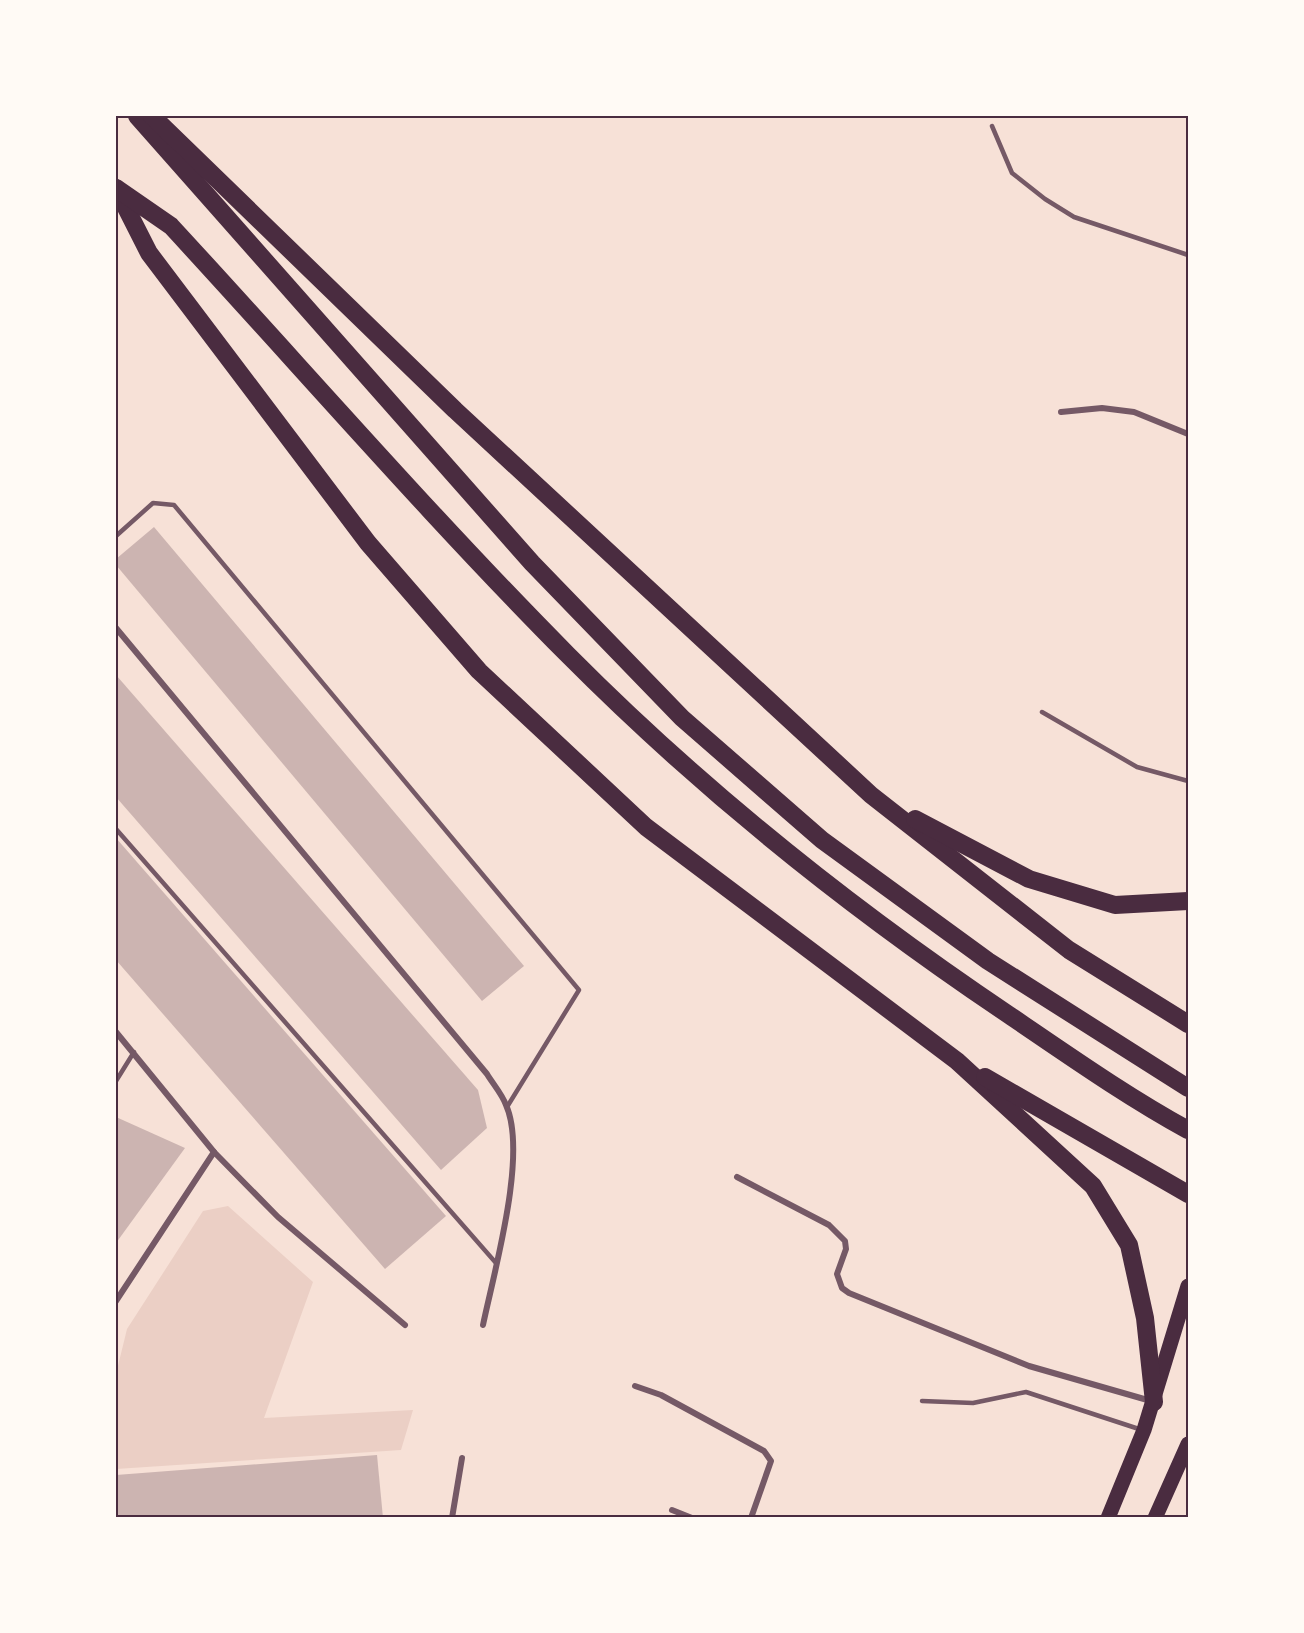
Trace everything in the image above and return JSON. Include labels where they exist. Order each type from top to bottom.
[{"type":"highway","points":[[137,116],[532,563],[682,718],[822,840],[988,961],[1188,1088]]},
{"type":"highway","points":[[152,116],[455,410],[871,795],[1069,950],[1188,1024]]},
{"type":"highway","points":[[116,188],[171,226],[504,589],[571,658],[733,810],[918,954],[1082,1065],[1188,1130]]},
{"type":"highway","points":[[116,188],[156,263],[368,543],[478,671],[646,827],[957,1061],[1093,1186],[1129,1245],[1144,1318],[1154,1402]]},
{"type":"highway","points":[[871,795],[1029,879],[1115,905],[1188,901]]},
{"type":"highway","points":[[957,1061],[1188,1194]]},
{"type":"main road","points":[[1108,1518],[1154,1402],[1188,1286]]},
{"type":"main road","points":[[1155,1518],[1188,1444]]},
{"type":"street","points":[[1061,412],[1102,408],[1134,412],[1188,434]]},
{"type":"street","points":[[116,628],[487,1074],[507,1107],[513,1138],[513,1167],[483,1325]]},
{"type":"street","points":[[116,1032],[214,1152],[278,1217],[405,1324]]},
{"type":"street","points":[[116,1301],[214,1152]]},
{"type":"street","points":[[737,1177],[829,1225],[840,1234],[846,1249],[837,1274],[842,1288],[849,1293],[1029,1366],[1154,1402]]},
{"type":"street","points":[[635,1386],[671,1400],[764,1451],[771,1461],[751,1518]]},
{"type":"street","points":[[452,1518],[462,1458]]},
{"type":"street","points":[[672,1510],[692,1518]]},
{"type":"lane","points":[[992,126],[1012,173],[1045,199],[1074,217],[1188,255]]},
{"type":"lane","points":[[116,536],[153,504],[174,505],[579,990],[507,1107]]},
{"type":"lane","points":[[1042,712],[1137,767],[1188,782]]},
{"type":"lane","points":[[116,829],[496,1263]]},
{"type":"lane","points":[[116,1081],[134,1052]]},
{"type":"lane","points":[[922,1401],[973,1403],[1026,1392],[1144,1431]]},
{"type":"shaded area","points":[[228,1206],[313,1282],[264,1418],[413,1410],[401,1450],[116,1469],[116,1374],[127,1329],[203,1211]]},
{"type":"building","points":[[154,527],[524,966],[482,1001],[116,565],[116,559]]},
{"type":"building","points":[[116,675],[478,1090],[487,1128],[441,1170],[116,797]]},
{"type":"building","points":[[116,838],[446,1216],[385,1269],[116,960]]},
{"type":"building","points":[[116,1117],[185,1148],[116,1243]]},
{"type":"building","points":[[377,1455],[383,1518],[116,1518],[116,1475]]}]
